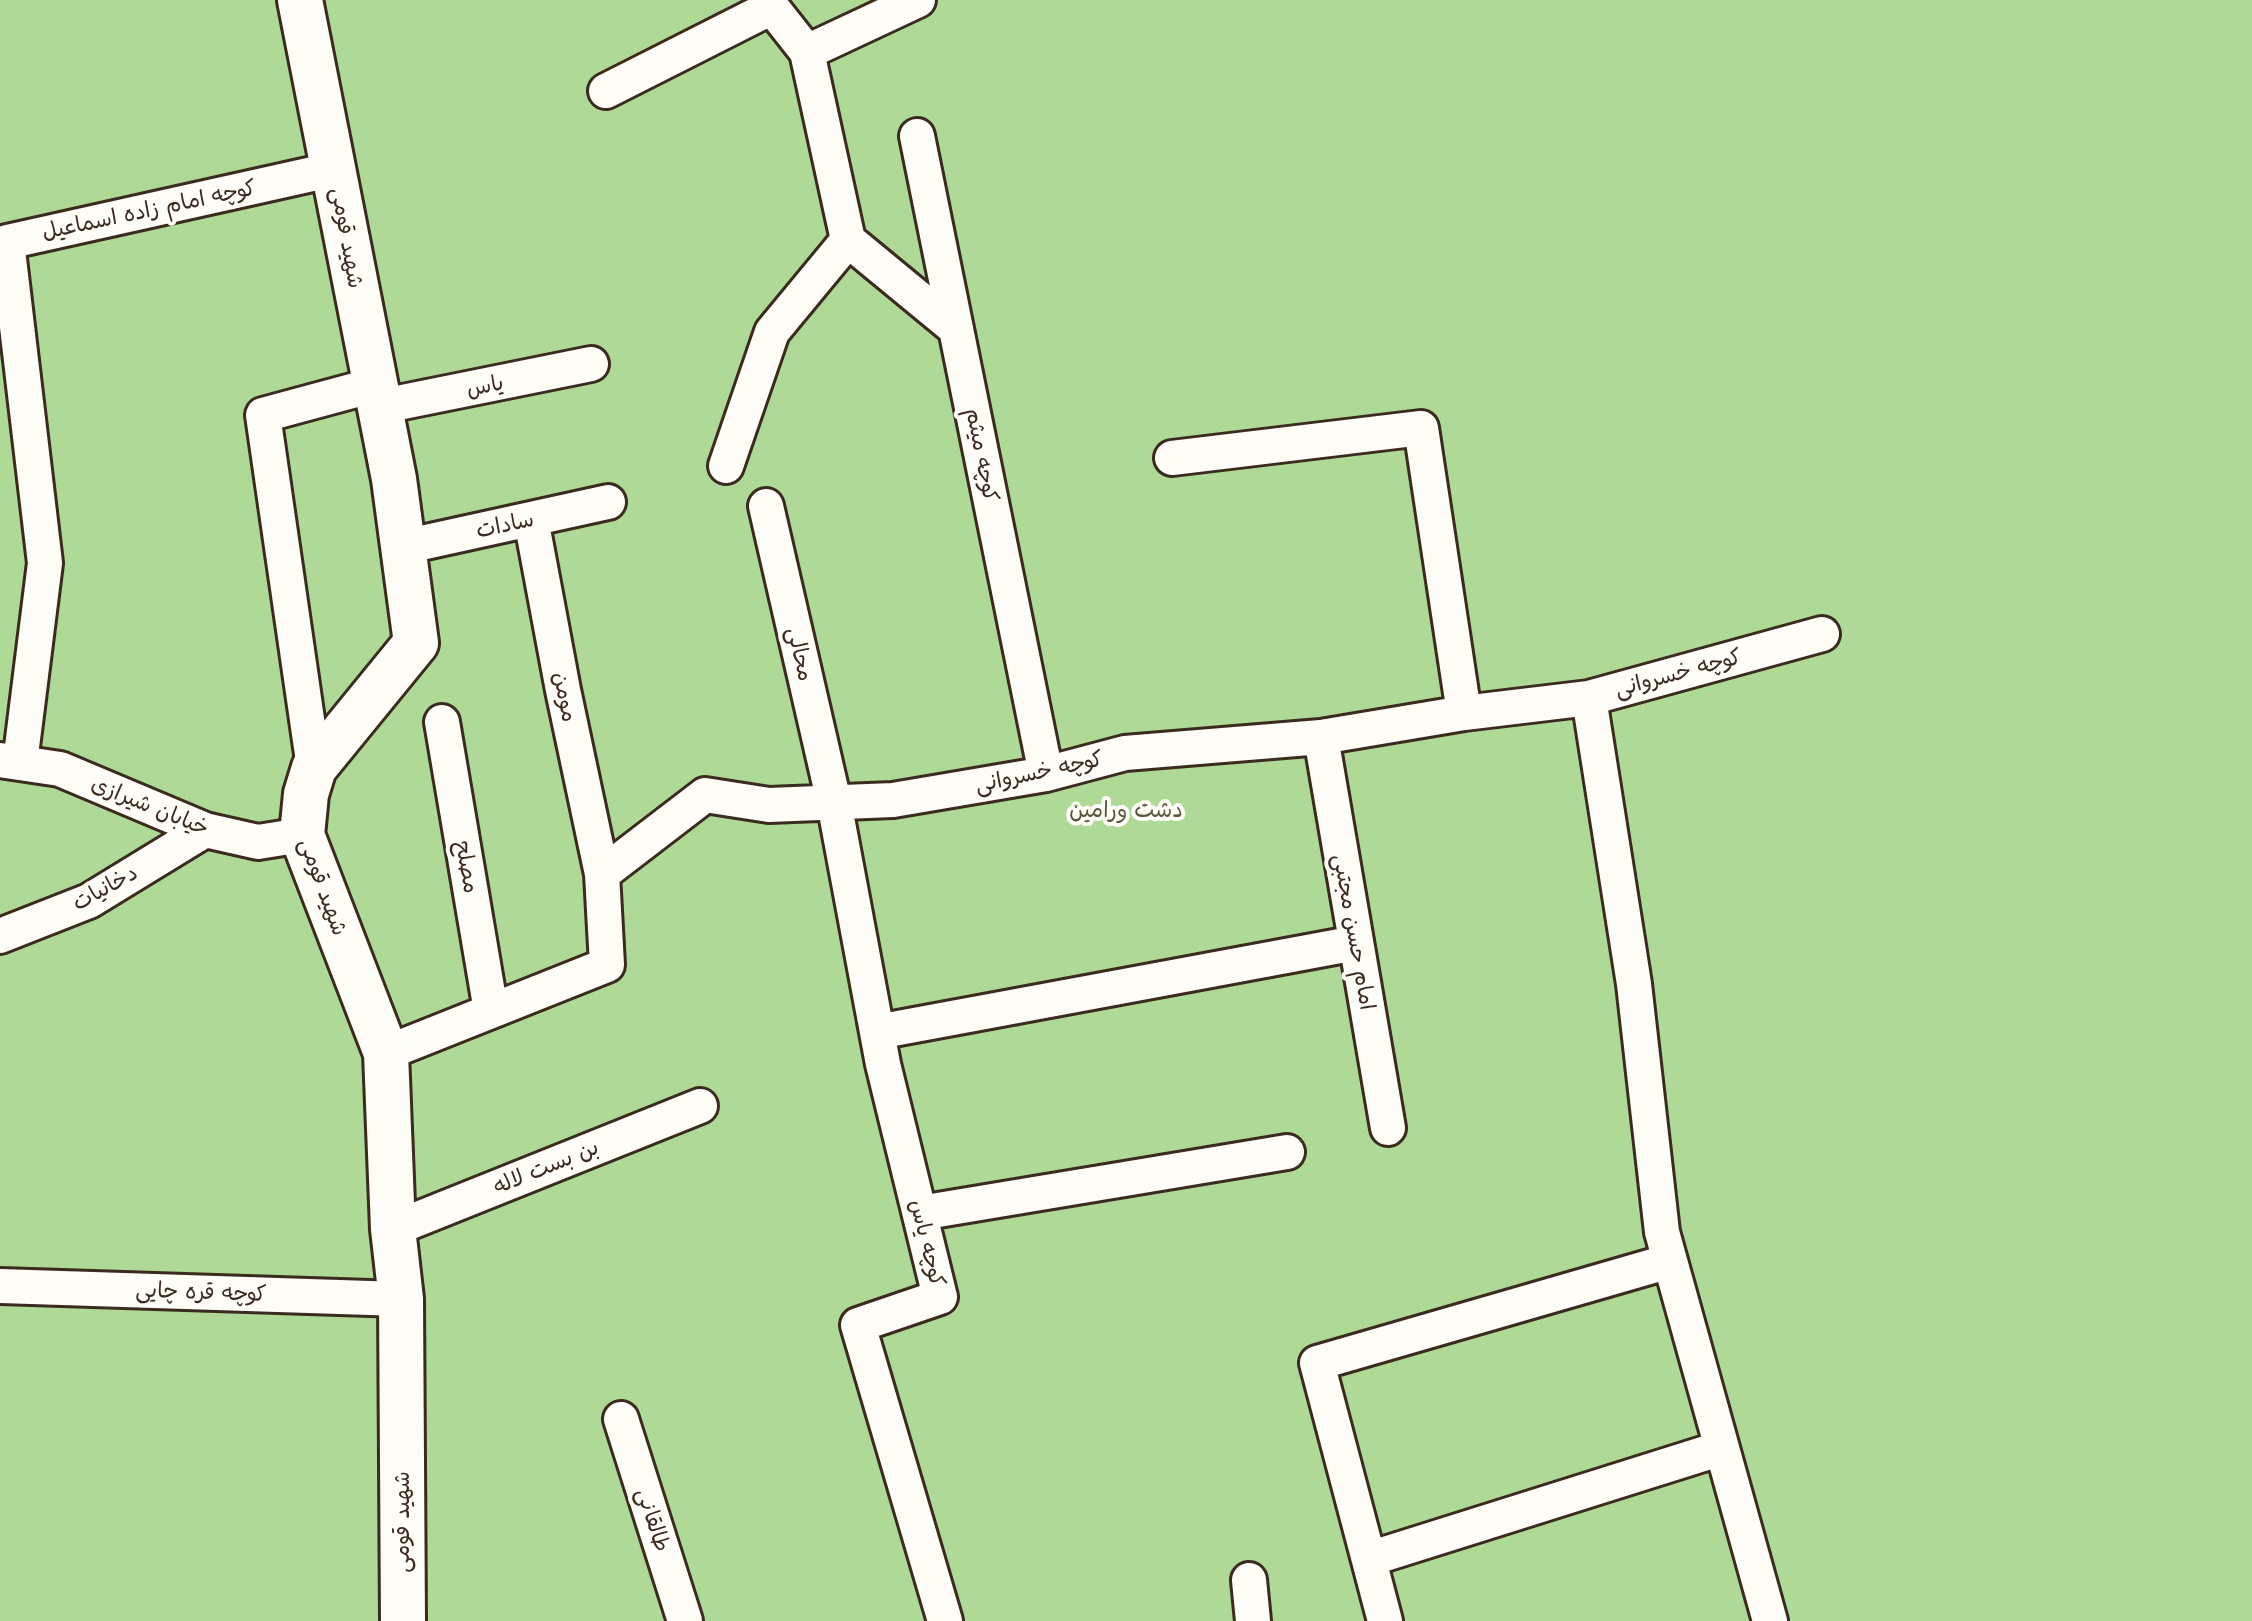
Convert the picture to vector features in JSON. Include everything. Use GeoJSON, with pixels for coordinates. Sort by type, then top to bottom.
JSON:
{"type":"FeatureCollection","features":[{"type":"Feature","properties":{"kind":"street","name":"شهید قومی"},"geometry":{"type":"LineString","coordinates":[[300,0],[394,479],[416,643],[314,768],[306,794],[302,835],[386,1053],[393,1229],[401,1299],[403,1621]]}},
{"type":"Feature","properties":{"kind":"street"},"geometry":{"type":"LineString","coordinates":[[807,52],[918,0]]}},
{"type":"Feature","properties":{"kind":"street"},"geometry":{"type":"LineString","coordinates":[[606,91],[769,4],[807,52],[848,240],[956,329]]}},
{"type":"Feature","properties":{"kind":"street","name":"کوچه میثم"},"geometry":{"type":"LineString","coordinates":[[917,136],[1046,774]]}},
{"type":"Feature","properties":{"kind":"street","name":"کوچه امام زاده اسماعیل"},"geometry":{"type":"LineString","coordinates":[[10,762],[45,563],[7,242],[335,169]]}},
{"type":"Feature","properties":{"kind":"street"},"geometry":{"type":"LineString","coordinates":[[726,466],[772,332],[848,240]]}},
{"type":"Feature","properties":{"kind":"street","name":"یاس"},"geometry":{"type":"LineString","coordinates":[[314,768],[263,415],[591,364]]}},
{"type":"Feature","properties":{"kind":"street"},"geometry":{"type":"LineString","coordinates":[[1172,458],[1421,428],[1464,713]]}},
{"type":"Feature","properties":{"kind":"street","name":"سادات"},"geometry":{"type":"LineString","coordinates":[[403,547],[608,502]]}},
{"type":"Feature","properties":{"kind":"street","name":"محالی"},"geometry":{"type":"LineString","coordinates":[[766,506],[834,802]]}},
{"type":"Feature","properties":{"kind":"street","name":"مومن"},"geometry":{"type":"LineString","coordinates":[[531,519],[602,874]]}},
{"type":"Feature","properties":{"kind":"street","name":"کوچه خسروانی"},"geometry":{"type":"LineString","coordinates":[[602,874],[705,795],[769,805],[893,800],[1046,774],[1125,753],[1321,737],[1464,713],[1589,698],[1822,634]]}},
{"type":"Feature","properties":{"kind":"street"},"geometry":{"type":"LineString","coordinates":[[1589,698],[1634,984],[1662,1232],[1770,1621]]}},
{"type":"Feature","properties":{"kind":"street","name":"مصلح"},"geometry":{"type":"LineString","coordinates":[[442,722],[491,1011]]}},
{"type":"Feature","properties":{"kind":"street","name":"امام حسن مجتبی"},"geometry":{"type":"LineString","coordinates":[[1321,737],[1388,1128]]}},
{"type":"Feature","properties":{"kind":"street","name":"خیابان شیرازی"},"geometry":{"type":"LineString","coordinates":[[10,762],[60,769],[205,830],[258,842],[302,835]]}},
{"type":"Feature","properties":{"kind":"street","name":"کوچه یاس"},"geometry":{"type":"LineString","coordinates":[[834,802],[877,1032],[940,1297],[858,1325],[945,1621]]}},
{"type":"Feature","properties":{"kind":"street","name":"دخانیات"},"geometry":{"type":"LineString","coordinates":[[0,936],[89,901],[205,830]]}},
{"type":"Feature","properties":{"kind":"street"},"geometry":{"type":"LineString","coordinates":[[386,1053],[607,965],[602,874]]}},
{"type":"Feature","properties":{"kind":"street"},"geometry":{"type":"LineString","coordinates":[[877,1032],[1356,943]]}},
{"type":"Feature","properties":{"kind":"street","name":"بن بست لاله"},"geometry":{"type":"LineString","coordinates":[[393,1229],[700,1106]]}},
{"type":"Feature","properties":{"kind":"street"},"geometry":{"type":"LineString","coordinates":[[920,1213],[1287,1152]]}},
{"type":"Feature","properties":{"kind":"street"},"geometry":{"type":"LineString","coordinates":[[1385,1621],[1317,1363],[1670,1261]]}},
{"type":"Feature","properties":{"kind":"street","name":"کوچه قره چایی"},"geometry":{"type":"LineString","coordinates":[[0,1286],[401,1299]]}},
{"type":"Feature","properties":{"kind":"street","name":"طالقانی"},"geometry":{"type":"LineString","coordinates":[[621,1419],[685,1621]]}},
{"type":"Feature","properties":{"kind":"street"},"geometry":{"type":"LineString","coordinates":[[1369,1559],[1722,1448]]}},
{"type":"Feature","properties":{"kind":"street"},"geometry":{"type":"LineString","coordinates":[[1249,1580],[1253,1621]]}},
{"type":"Feature","properties":{"kind":"green space","name":"دشت ورامین"},"geometry":{"type":"Polygon","coordinates":[[[0,0],[2252,0],[2252,1621],[0,1621],[0,0]]]}}]}
